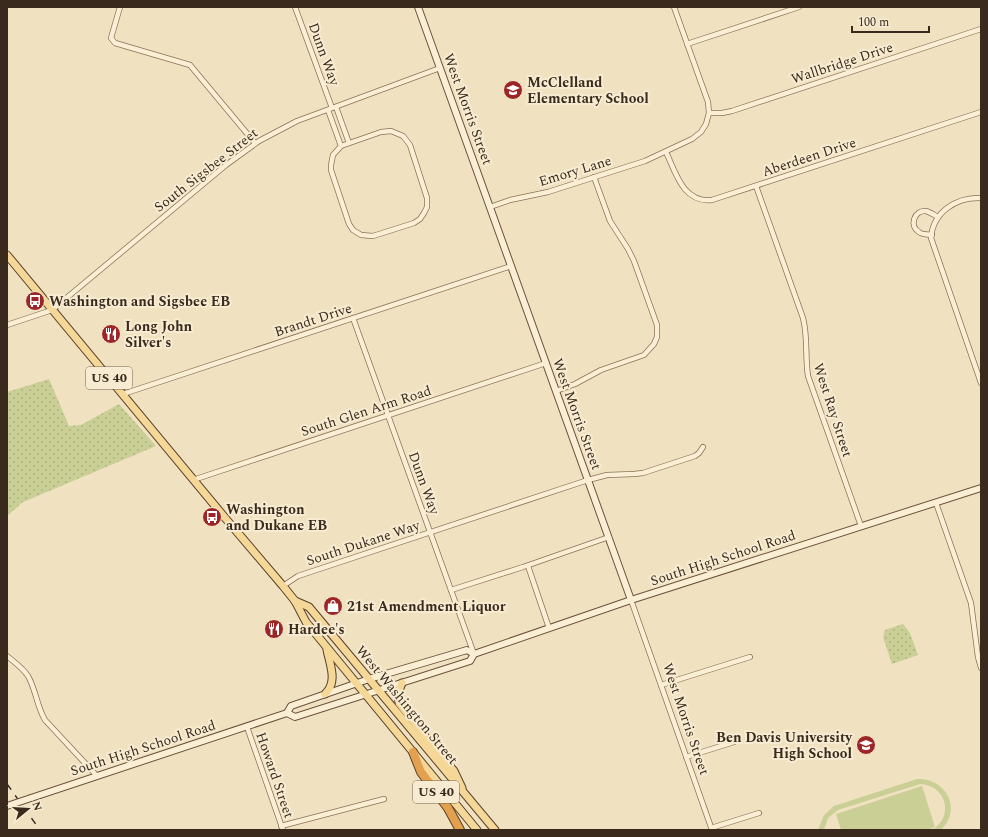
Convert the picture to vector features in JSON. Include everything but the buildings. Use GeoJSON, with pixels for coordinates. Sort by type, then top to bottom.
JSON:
{"type":"FeatureCollection","features":[{"type":"Feature","properties":{"kind":"highway","name":"US 40"},"geometry":{"type":"LineString","coordinates":[[413,752],[421,772],[448,808],[460,830]]}},
{"type":"Feature","properties":{"kind":"main road","name":"West Washington Street"},"geometry":{"type":"LineString","coordinates":[[7,255],[193,480],[283,586],[295,602],[306,622],[326,648],[477,830]]}},
{"type":"Feature","properties":{"kind":"main road","name":"West Washington Street"},"geometry":{"type":"LineString","coordinates":[[295,602],[309,607],[495,830]]}},
{"type":"Feature","properties":{"kind":"main road"},"geometry":{"type":"LineString","coordinates":[[325,694],[331,687],[332,679],[326,648]]}},
{"type":"Feature","properties":{"kind":"main road"},"geometry":{"type":"LineString","coordinates":[[402,683],[398,693],[399,703],[454,772],[467,798]]}},
{"type":"Feature","properties":{"kind":"street"},"geometry":{"type":"LineString","coordinates":[[120,7],[111,38],[115,43],[190,65],[254,143]]}},
{"type":"Feature","properties":{"kind":"street","name":"Dunn Way"},"geometry":{"type":"LineString","coordinates":[[295,7],[332,108]]}},
{"type":"Feature","properties":{"kind":"street","name":"West Morris Street"},"geometry":{"type":"LineString","coordinates":[[418,7],[609,537],[712,829]]}},
{"type":"Feature","properties":{"kind":"street"},"geometry":{"type":"LineString","coordinates":[[674,7],[708,102],[709,113]]}},
{"type":"Feature","properties":{"kind":"street"},"geometry":{"type":"LineString","coordinates":[[687,44],[799,7]]}},
{"type":"Feature","properties":{"kind":"street","name":"Wallbridge Drive"},"geometry":{"type":"LineString","coordinates":[[709,113],[732,110],[981,29]]}},
{"type":"Feature","properties":{"kind":"street","name":"South Sigsbee Street"},"geometry":{"type":"LineString","coordinates":[[7,325],[52,310],[254,143],[288,125],[440,68]]}},
{"type":"Feature","properties":{"kind":"street"},"geometry":{"type":"LineString","coordinates":[[332,108],[349,143]]}},
{"type":"Feature","properties":{"kind":"street"},"geometry":{"type":"LineString","coordinates":[[332,108],[341,146]]}},
{"type":"Feature","properties":{"kind":"street","name":"Aberdeen Drive"},"geometry":{"type":"LineString","coordinates":[[666,152],[681,185],[689,194],[698,199],[708,200],[756,186],[981,112]]}},
{"type":"Feature","properties":{"kind":"street","name":"Emory Lane"},"geometry":{"type":"LineString","coordinates":[[490,207],[510,200],[548,192],[666,152],[698,135],[706,124],[709,113]]}},
{"type":"Feature","properties":{"kind":"street"},"geometry":{"type":"LineString","coordinates":[[391,131],[401,135],[407,140],[410,145],[428,202],[420,219],[411,224],[375,236],[361,235],[354,230],[349,224],[331,170],[332,159],[341,146],[391,131]]}},
{"type":"Feature","properties":{"kind":"street"},"geometry":{"type":"LineString","coordinates":[[556,391],[575,384],[601,370],[639,358],[646,354],[654,344],[657,337],[657,328],[634,261],[611,223],[594,177]]}},
{"type":"Feature","properties":{"kind":"street","name":"West Ray Street"},"geometry":{"type":"LineString","coordinates":[[756,186],[803,318],[808,376],[861,526]]}},
{"type":"Feature","properties":{"kind":"street"},"geometry":{"type":"LineString","coordinates":[[981,197],[961,202],[947,208],[938,217],[934,225],[932,235],[933,245],[981,382]]}},
{"type":"Feature","properties":{"kind":"street"},"geometry":{"type":"LineString","coordinates":[[932,235],[921,234],[917,231],[914,227],[914,220],[917,214],[922,212],[929,212],[938,217]]}},
{"type":"Feature","properties":{"kind":"street","name":"Brandt Drive"},"geometry":{"type":"LineString","coordinates":[[123,394],[511,266]]}},
{"type":"Feature","properties":{"kind":"street","name":"Dunn Way"},"geometry":{"type":"LineString","coordinates":[[354,318],[474,654]]}},
{"type":"Feature","properties":{"kind":"street","name":"South Glen Arm Road"},"geometry":{"type":"LineString","coordinates":[[193,480],[546,363]]}},
{"type":"Feature","properties":{"kind":"street","name":"South Dukane Way"},"geometry":{"type":"LineString","coordinates":[[283,586],[298,576],[588,480],[607,475],[634,474],[648,471],[696,456],[700,453],[703,447]]}},
{"type":"Feature","properties":{"kind":"street","name":"South High School Road"},"geometry":{"type":"LineString","coordinates":[[286,713],[295,718],[379,691],[470,661],[474,654],[631,600],[981,488]]}},
{"type":"Feature","properties":{"kind":"street"},"geometry":{"type":"LineString","coordinates":[[936,503],[971,603],[978,657],[981,668]]}},
{"type":"Feature","properties":{"kind":"street"},"geometry":{"type":"LineString","coordinates":[[451,590],[528,566],[609,537]]}},
{"type":"Feature","properties":{"kind":"street"},"geometry":{"type":"LineString","coordinates":[[528,566],[549,628]]}},
{"type":"Feature","properties":{"kind":"street","name":"South High School Road"},"geometry":{"type":"LineString","coordinates":[[7,806],[247,727],[286,713],[291,706],[356,683],[467,650],[474,654]]}},
{"type":"Feature","properties":{"kind":"street"},"geometry":{"type":"LineString","coordinates":[[7,656],[18,664],[28,676],[40,711],[45,720],[97,776]]}},
{"type":"Feature","properties":{"kind":"street"},"geometry":{"type":"LineString","coordinates":[[661,685],[750,657]]}},
{"type":"Feature","properties":{"kind":"street","name":"Howard Street"},"geometry":{"type":"LineString","coordinates":[[247,727],[282,828]]}},
{"type":"Feature","properties":{"kind":"street"},"geometry":{"type":"LineString","coordinates":[[686,757],[734,742]]}},
{"type":"Feature","properties":{"kind":"street"},"geometry":{"type":"LineString","coordinates":[[282,828],[384,799]]}},
{"type":"Feature","properties":{"kind":"street"},"geometry":{"type":"LineString","coordinates":[[712,829],[759,813]]}},
{"type":"Feature","properties":{"kind":"green space"},"geometry":{"type":"Polygon","coordinates":[[[49,379],[69,426],[81,425],[119,404],[156,446],[23,502],[7,516],[7,392],[49,379]]]}},
{"type":"Feature","properties":{"kind":"green space"},"geometry":{"type":"Polygon","coordinates":[[[903,624],[910,633],[918,655],[892,664],[883,637],[885,630],[903,624]]]}},
{"type":"Feature","properties":{"kind":"green space"},"geometry":{"type":"Polygon","coordinates":[[[917,779],[927,780],[936,784],[943,789],[948,796],[951,804],[951,813],[941,830],[932,830],[939,824],[945,810],[941,795],[929,786],[920,784],[838,810],[828,818],[824,830],[818,830],[824,815],[834,806],[917,779]]]}},
{"type":"Feature","properties":{"kind":"green space"},"geometry":{"type":"Polygon","coordinates":[[[922,786],[935,827],[927,830],[841,830],[836,814],[922,786]]]}},
{"type":"Feature","properties":{"kind":"railway"},"geometry":{"type":"LineString","coordinates":[[7,784],[40,830]]}},
{"type":"Feature","properties":{"kind":"place","name":"McClelland Elementary School"},"geometry":{"type":"Point","coordinates":[513,90]}},
{"type":"Feature","properties":{"kind":"place","name":"Washington and Sigsbee EB"},"geometry":{"type":"Point","coordinates":[35,301]}},
{"type":"Feature","properties":{"kind":"place","name":"Long John Silver's"},"geometry":{"type":"Point","coordinates":[111,334]}},
{"type":"Feature","properties":{"kind":"place","name":"Washington and Dukane EB"},"geometry":{"type":"Point","coordinates":[212,517]}},
{"type":"Feature","properties":{"kind":"place","name":"21st Amendment Liquor"},"geometry":{"type":"Point","coordinates":[333,606]}},
{"type":"Feature","properties":{"kind":"place","name":"Hardee's"},"geometry":{"type":"Point","coordinates":[274,629]}},
{"type":"Feature","properties":{"kind":"place","name":"Ben Davis University High School"},"geometry":{"type":"Point","coordinates":[866,745]}}]}
